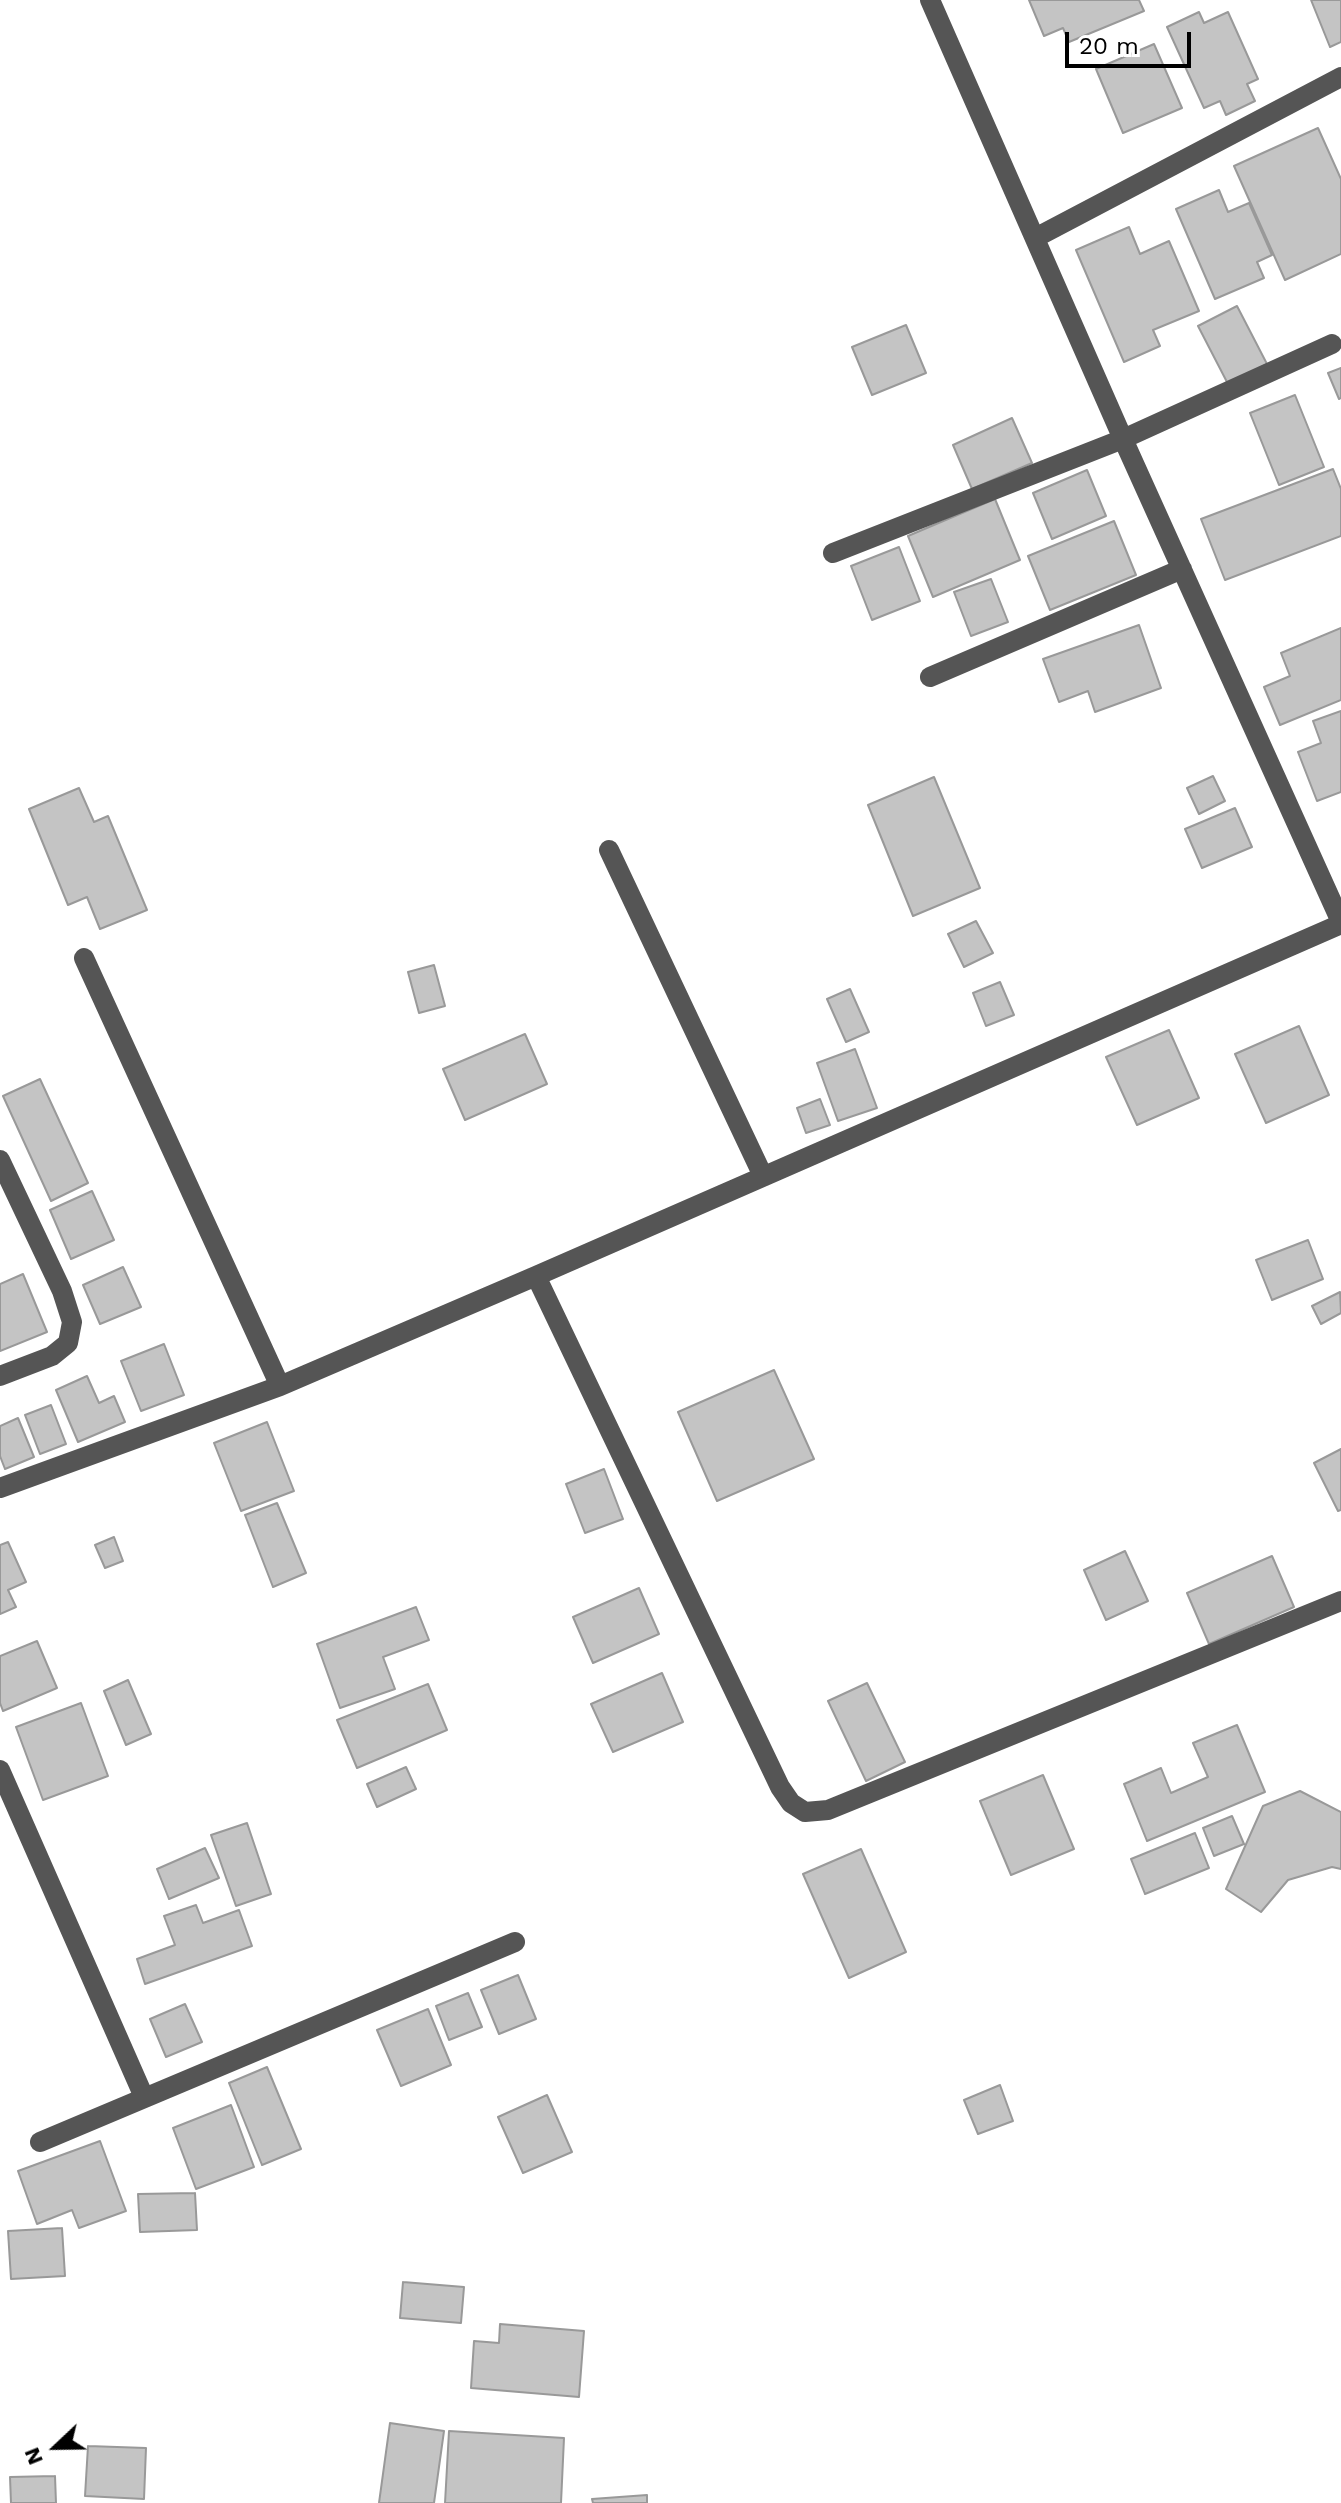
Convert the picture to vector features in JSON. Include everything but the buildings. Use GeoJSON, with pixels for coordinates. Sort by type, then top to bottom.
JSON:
{"type":"FeatureCollection","features":[{"type":"Feature","properties":{"kind":"street"},"geometry":{"type":"LineString","coordinates":[[0,1488],[280,1386],[1341,923],[930,0]]}},
{"type":"Feature","properties":{"kind":"street"},"geometry":{"type":"LineString","coordinates":[[1035,238],[1341,77]]}},
{"type":"Feature","properties":{"kind":"street"},"geometry":{"type":"LineString","coordinates":[[833,553],[1123,439],[1332,344]]}},
{"type":"Feature","properties":{"kind":"street"},"geometry":{"type":"LineString","coordinates":[[930,677],[1182,569]]}},
{"type":"Feature","properties":{"kind":"street"},"geometry":{"type":"LineString","coordinates":[[609,850],[763,1176]]}},
{"type":"Feature","properties":{"kind":"street"},"geometry":{"type":"LineString","coordinates":[[84,958],[280,1386]]}},
{"type":"Feature","properties":{"kind":"street"},"geometry":{"type":"LineString","coordinates":[[0,1160],[62,1291],[72,1322],[68,1343],[52,1356],[0,1376]]}},
{"type":"Feature","properties":{"kind":"street"},"geometry":{"type":"LineString","coordinates":[[536,1276],[780,1787],[791,1803],[805,1812],[828,1810],[1341,1601]]}},
{"type":"Feature","properties":{"kind":"street"},"geometry":{"type":"LineString","coordinates":[[0,1770],[144,2097]]}},
{"type":"Feature","properties":{"kind":"street"},"geometry":{"type":"LineString","coordinates":[[40,2142],[515,1942]]}}]}
